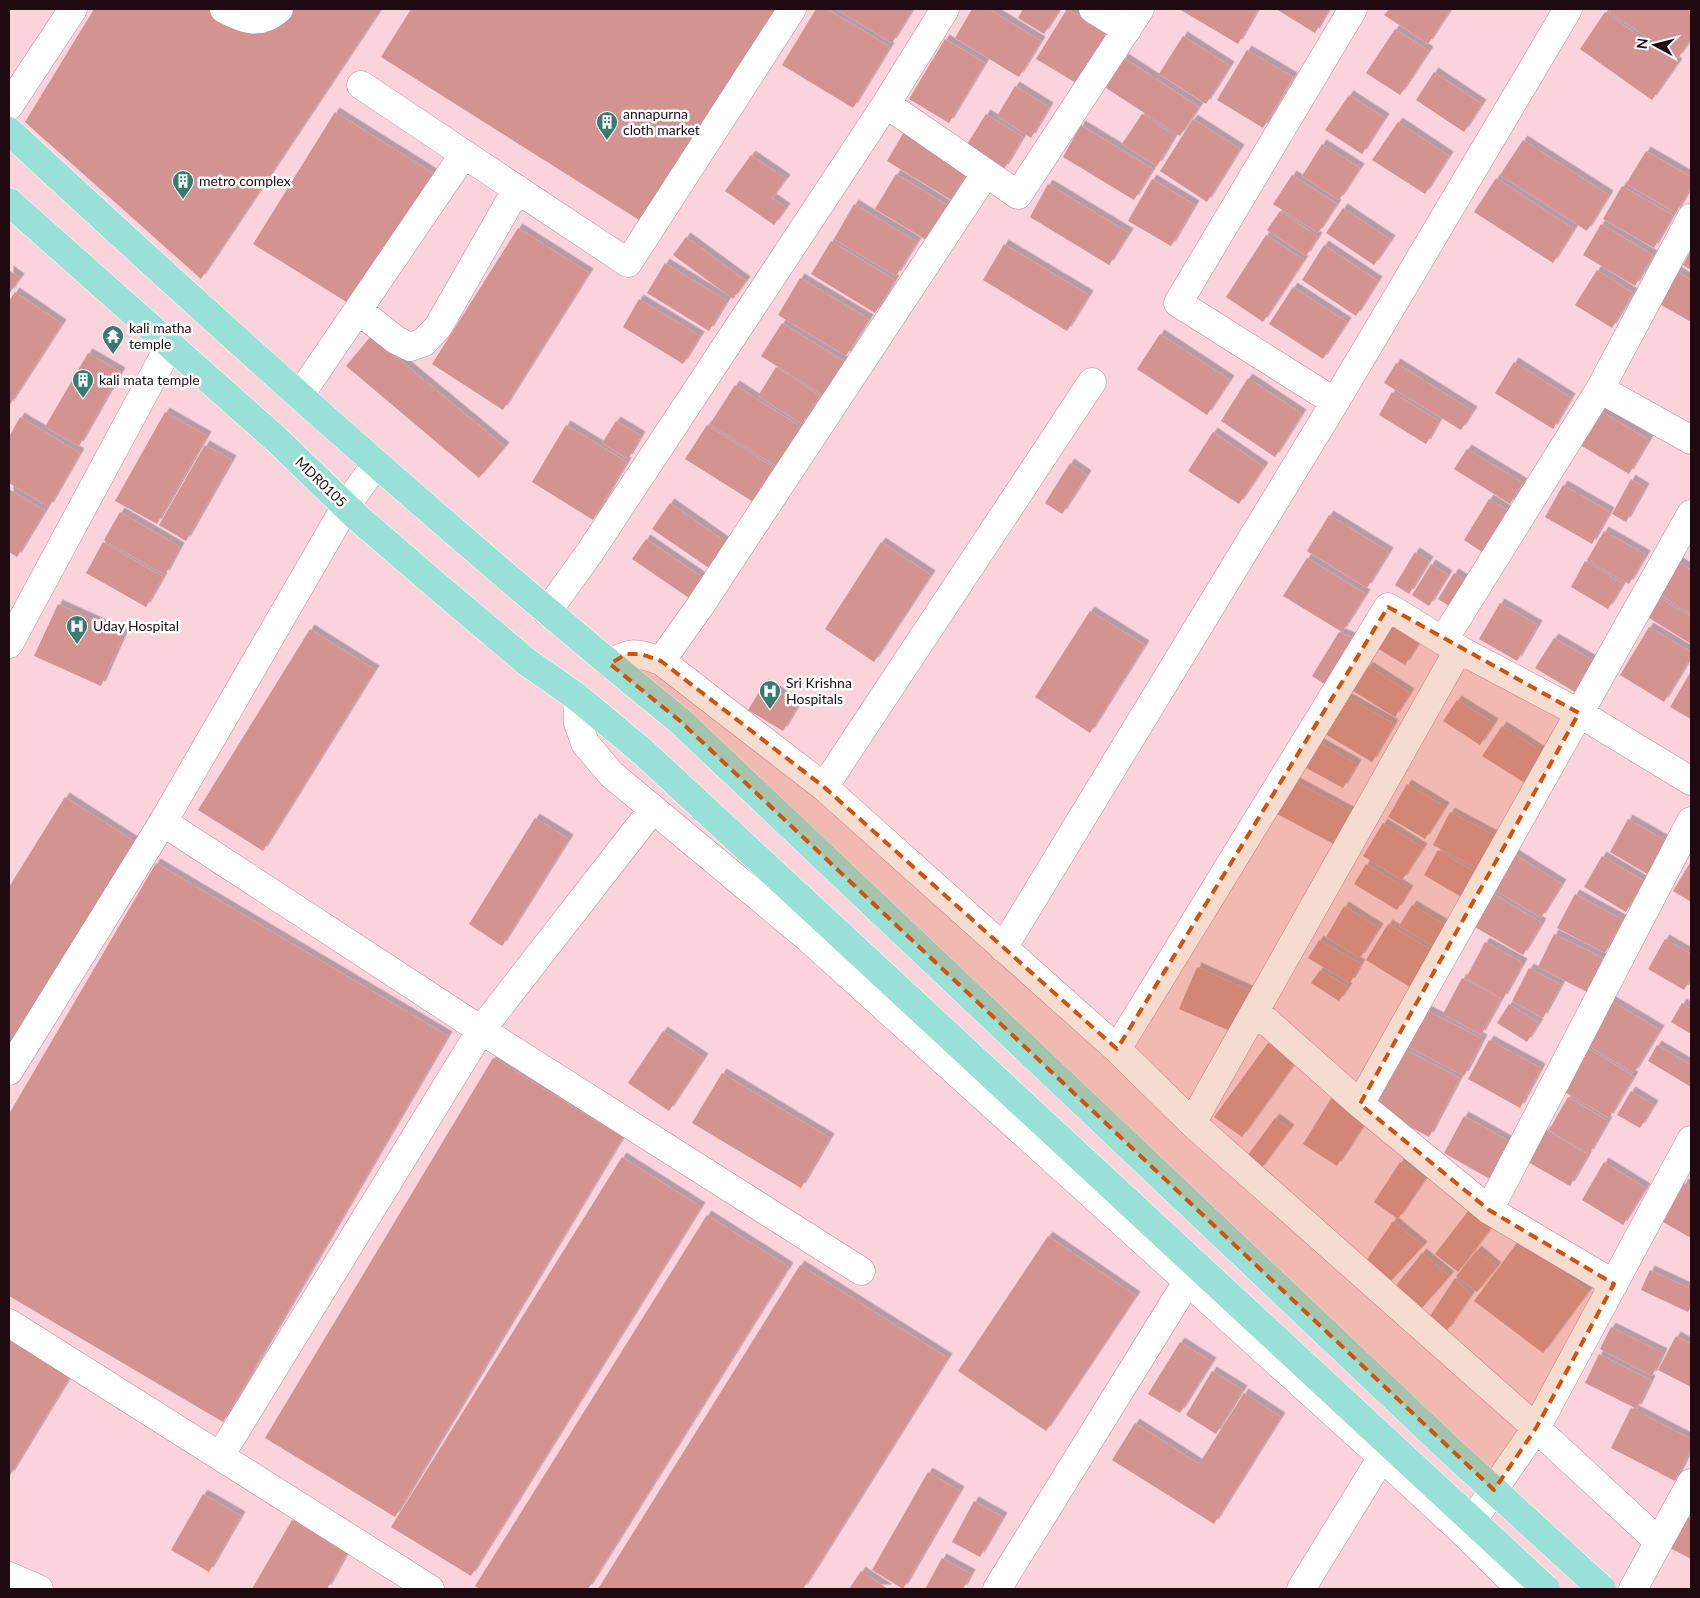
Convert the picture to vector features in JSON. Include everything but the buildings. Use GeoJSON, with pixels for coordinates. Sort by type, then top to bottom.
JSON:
{"type":"FeatureCollection","features":[{"type":"Feature","properties":{"kind":"main road"},"geometry":{"type":"LineString","coordinates":[[9,131],[161,272],[464,542],[680,722],[1451,1451],[1602,1589]]}},
{"type":"Feature","properties":{"kind":"main road","name":"MDR0105"},"geometry":{"type":"LineString","coordinates":[[9,202],[276,439],[346,506],[527,662],[577,697],[643,752],[1546,1589]]}},
{"type":"Feature","properties":{"kind":"street"},"geometry":{"type":"LineString","coordinates":[[9,106],[73,9]]}},
{"type":"Feature","properties":{"kind":"street"},"geometry":{"type":"LineString","coordinates":[[224,9],[255,21],[271,16],[280,9]]}},
{"type":"Feature","properties":{"kind":"street"},"geometry":{"type":"LineString","coordinates":[[361,85],[628,263],[792,9]]}},
{"type":"Feature","properties":{"kind":"street"},"geometry":{"type":"LineString","coordinates":[[548,612],[596,544],[886,104],[945,9]]}},
{"type":"Feature","properties":{"kind":"street"},"geometry":{"type":"LineString","coordinates":[[886,104],[1018,194],[1134,19],[1093,9]]}},
{"type":"Feature","properties":{"kind":"street"},"geometry":{"type":"LineString","coordinates":[[1335,402],[1178,302],[1353,9]]}},
{"type":"Feature","properties":{"kind":"street"},"geometry":{"type":"LineString","coordinates":[[1003,948],[1335,402],[1568,9]]}},
{"type":"Feature","properties":{"kind":"street"},"geometry":{"type":"LineString","coordinates":[[300,395],[464,154]]}},
{"type":"Feature","properties":{"kind":"street"},"geometry":{"type":"LineString","coordinates":[[661,661],[706,598],[986,173]]}},
{"type":"Feature","properties":{"kind":"street"},"geometry":{"type":"LineString","coordinates":[[358,310],[396,340],[410,347],[424,342],[438,328],[517,189]]}},
{"type":"Feature","properties":{"kind":"street"},"geometry":{"type":"LineString","coordinates":[[1192,1123],[1255,1011],[1451,645],[1600,389],[1691,218]]}},
{"type":"Feature","properties":{"kind":"street"},"geometry":{"type":"LineString","coordinates":[[9,644],[170,345]]}},
{"type":"Feature","properties":{"kind":"street"},"geometry":{"type":"LineString","coordinates":[[824,787],[1092,382]]}},
{"type":"Feature","properties":{"kind":"street"},"geometry":{"type":"LineString","coordinates":[[1600,389],[1691,440]]}},
{"type":"Feature","properties":{"kind":"street"},"geometry":{"type":"LineString","coordinates":[[9,1071],[163,822],[346,506],[376,464]]}},
{"type":"Feature","properties":{"kind":"street"},"geometry":{"type":"LineString","coordinates":[[1360,1104],[1691,514]]}},
{"type":"Feature","properties":{"kind":"street"},"geometry":{"type":"LineString","coordinates":[[1117,1048],[1388,607],[1451,645],[1579,713],[1691,781]]}},
{"type":"Feature","properties":{"kind":"street"},"geometry":{"type":"LineString","coordinates":[[610,664],[626,654],[641,654],[661,661],[824,787],[1117,1048],[1192,1123],[1536,1428],[1658,1541]]}},
{"type":"Feature","properties":{"kind":"street"},"geometry":{"type":"LineString","coordinates":[[577,697],[578,723],[585,743],[611,774],[808,938],[1382,1457],[1464,1532],[1520,1589]]}},
{"type":"Feature","properties":{"kind":"street"},"geometry":{"type":"LineString","coordinates":[[220,1456],[481,1030],[653,809]]}},
{"type":"Feature","properties":{"kind":"street"},"geometry":{"type":"LineString","coordinates":[[1489,1210],[1691,821]]}},
{"type":"Feature","properties":{"kind":"street"},"geometry":{"type":"LineString","coordinates":[[163,822],[481,1030],[862,1272]]}},
{"type":"Feature","properties":{"kind":"street"},"geometry":{"type":"LineString","coordinates":[[1255,1011],[1360,1104],[1489,1210],[1614,1284]]}},
{"type":"Feature","properties":{"kind":"street"},"geometry":{"type":"LineString","coordinates":[[1464,1532],[1536,1428],[1691,1140]]}},
{"type":"Feature","properties":{"kind":"street"},"geometry":{"type":"LineString","coordinates":[[997,1589],[1187,1282]]}},
{"type":"Feature","properties":{"kind":"street"},"geometry":{"type":"LineString","coordinates":[[9,1323],[430,1589]]}},
{"type":"Feature","properties":{"kind":"street"},"geometry":{"type":"LineString","coordinates":[[1301,1589],[1382,1457]]}},
{"type":"Feature","properties":{"kind":"street"},"geometry":{"type":"LineString","coordinates":[[1633,1589],[1691,1483]]}},
{"type":"Feature","properties":{"kind":"street"},"geometry":{"type":"LineString","coordinates":[[9,1576],[38,1589]]}},
{"type":"Feature","properties":{"kind":"highlighted area"},"geometry":{"type":"Polygon","coordinates":[[[1388,607],[1579,713],[1360,1104],[1489,1210],[1614,1284],[1536,1428],[1494,1490],[680,721],[610,664],[626,654],[641,654],[661,661],[824,787],[1117,1049],[1388,607]]]}},
{"type":"Feature","properties":{"kind":"place","name":"annapurna cloth market"},"geometry":{"type":"Point","coordinates":[607,141]}},
{"type":"Feature","properties":{"kind":"place","name":"metro complex"},"geometry":{"type":"Point","coordinates":[183,200]}},
{"type":"Feature","properties":{"kind":"place","name":"kali matha temple"},"geometry":{"type":"Point","coordinates":[113,355]}},
{"type":"Feature","properties":{"kind":"place","name":"kali mata temple"},"geometry":{"type":"Point","coordinates":[83,399]}},
{"type":"Feature","properties":{"kind":"place","name":"Uday Hospital"},"geometry":{"type":"Point","coordinates":[77,645]}},
{"type":"Feature","properties":{"kind":"place","name":"Sri Krishna Hospitals"},"geometry":{"type":"Point","coordinates":[770,710]}}]}
